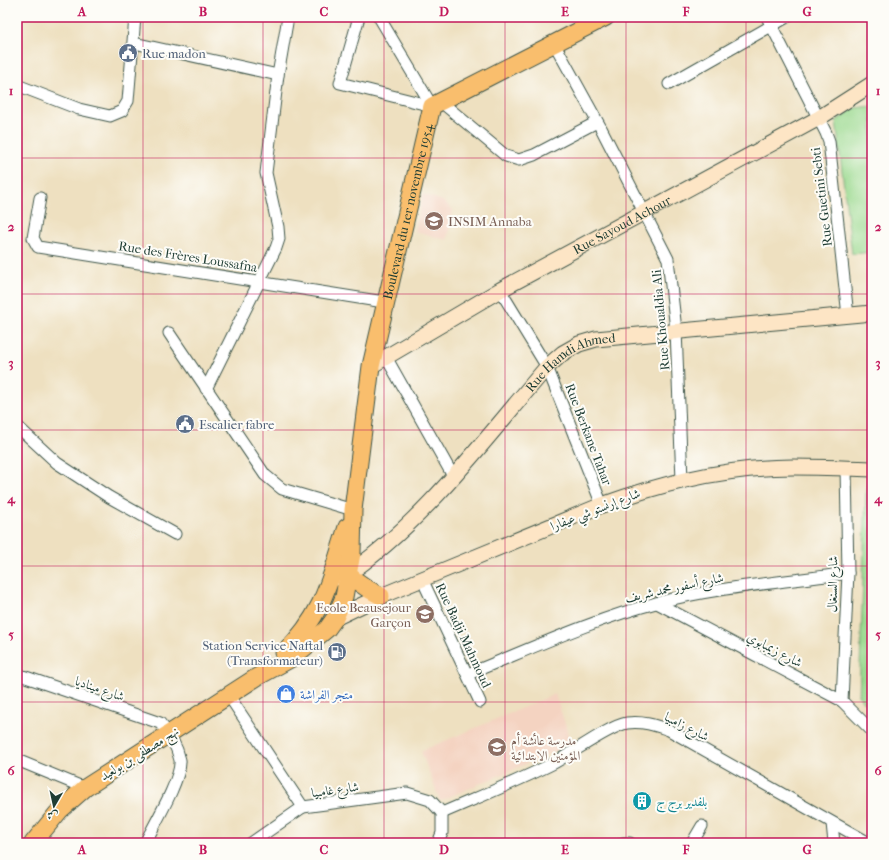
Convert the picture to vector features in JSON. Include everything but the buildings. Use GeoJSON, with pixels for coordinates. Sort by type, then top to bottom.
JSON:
{"type":"FeatureCollection","features":[{"type":"Feature","properties":{"kind":"main road"},"geometry":{"type":"LineString","coordinates":[[436,103],[606,17]]}},
{"type":"Feature","properties":{"kind":"main road","name":"Rue Sayoud Achour"},"geometry":{"type":"LineString","coordinates":[[371,366],[500,290],[819,118],[872,84]]}},
{"type":"Feature","properties":{"kind":"main road","name":"Boulevard du 1er novembre 1954"},"geometry":{"type":"LineString","coordinates":[[353,510],[371,366],[384,302],[436,103]]}},
{"type":"Feature","properties":{"kind":"main road","name":"Rue Hamdi Ahmed"},"geometry":{"type":"LineString","coordinates":[[348,575],[407,526],[453,476],[547,367],[563,353],[579,344],[596,339],[676,330],[872,313]]}},
{"type":"Feature","properties":{"kind":"main road","name":"شارع إرنستو شي عيفارا"},"geometry":{"type":"LineString","coordinates":[[335,618],[381,596],[637,492],[682,480],[731,472],[791,467],[872,469]]}},
{"type":"Feature","properties":{"kind":"main road","name":"نهج مصطفى بن بولعيد"},"geometry":{"type":"LineString","coordinates":[[33,843],[60,810],[85,788],[257,677],[292,658],[327,629],[335,618],[344,598],[353,529],[353,510]]}},
{"type":"Feature","properties":{"kind":"main road","name":"نهج مصطفى بن بولعيد"},"geometry":{"type":"LineString","coordinates":[[257,677],[299,638],[310,624],[328,588],[353,510]]}},
{"type":"Feature","properties":{"kind":"main road"},"geometry":{"type":"LineString","coordinates":[[328,588],[348,575],[368,590],[381,596]]}},
{"type":"Feature","properties":{"kind":"street"},"geometry":{"type":"LineString","coordinates":[[17,85],[79,109],[114,115],[122,111],[127,105],[134,43],[135,17]]}},
{"type":"Feature","properties":{"kind":"street"},"geometry":{"type":"LineString","coordinates":[[206,389],[259,281],[278,238],[278,227],[266,173],[278,75],[288,17]]}},
{"type":"Feature","properties":{"kind":"street"},"geometry":{"type":"LineString","coordinates":[[359,17],[340,83],[436,103]]}},
{"type":"Feature","properties":{"kind":"street"},"geometry":{"type":"LineString","coordinates":[[379,17],[436,103],[506,156],[519,160],[534,155],[597,122]]}},
{"type":"Feature","properties":{"kind":"street"},"geometry":{"type":"LineString","coordinates":[[669,84],[769,21],[787,17]]}},
{"type":"Feature","properties":{"kind":"street","name":"Rue Guetini Sebti"},"geometry":{"type":"LineString","coordinates":[[769,21],[826,133],[830,150],[848,316]]}},
{"type":"Feature","properties":{"kind":"street"},"geometry":{"type":"LineString","coordinates":[[134,43],[278,75]]}},
{"type":"Feature","properties":{"kind":"street","name":"Rue Khoualdia Ali"},"geometry":{"type":"LineString","coordinates":[[554,43],[668,259],[676,330],[682,480]]}},
{"type":"Feature","properties":{"kind":"street","name":"Rue des Frères Loussafna"},"geometry":{"type":"LineString","coordinates":[[40,198],[33,238],[38,247],[384,302]]}},
{"type":"Feature","properties":{"kind":"street","name":"Rue Berkane Tahar"},"geometry":{"type":"LineString","coordinates":[[500,290],[547,367],[602,505]]}},
{"type":"Feature","properties":{"kind":"street"},"geometry":{"type":"LineString","coordinates":[[169,333],[265,475],[282,489],[353,510]]}},
{"type":"Feature","properties":{"kind":"street"},"geometry":{"type":"LineString","coordinates":[[386,357],[453,476]]}},
{"type":"Feature","properties":{"kind":"street"},"geometry":{"type":"LineString","coordinates":[[17,426],[57,463],[109,497],[175,534]]}},
{"type":"Feature","properties":{"kind":"street","name":"شارع السنغال"},"geometry":{"type":"LineString","coordinates":[[842,701],[848,573],[846,468]]}},
{"type":"Feature","properties":{"kind":"street","name":"شارع أسفور محمد شريف"},"geometry":{"type":"LineString","coordinates":[[468,674],[623,613],[657,603],[701,593],[848,573]]}},
{"type":"Feature","properties":{"kind":"street","name":"Rue Badji Mahmoud"},"geometry":{"type":"LineString","coordinates":[[422,579],[480,702]]}},
{"type":"Feature","properties":{"kind":"street","name":"شارع زيمبابوي"},"geometry":{"type":"LineString","coordinates":[[657,603],[842,701],[872,731]]}},
{"type":"Feature","properties":{"kind":"street","name":"شارع ميناديا"},"geometry":{"type":"LineString","coordinates":[[17,674],[160,723],[170,734]]}},
{"type":"Feature","properties":{"kind":"street","name":"شارع غامبيا"},"geometry":{"type":"LineString","coordinates":[[229,696],[303,807],[407,793],[430,800],[442,812]]}},
{"type":"Feature","properties":{"kind":"street","name":"شارع زامبيا"},"geometry":{"type":"LineString","coordinates":[[442,812],[552,764],[618,727],[640,722],[669,730],[869,843]]}},
{"type":"Feature","properties":{"kind":"street"},"geometry":{"type":"LineString","coordinates":[[145,843],[176,780],[180,761],[170,734]]}},
{"type":"Feature","properties":{"kind":"street"},"geometry":{"type":"LineString","coordinates":[[17,760],[85,788]]}},
{"type":"Feature","properties":{"kind":"street"},"geometry":{"type":"LineString","coordinates":[[251,843],[303,807]]}},
{"type":"Feature","properties":{"kind":"street"},"geometry":{"type":"LineString","coordinates":[[438,843],[442,833],[442,812]]}},
{"type":"Feature","properties":{"kind":"street"},"geometry":{"type":"LineString","coordinates":[[832,823],[834,843]]}},
{"type":"Feature","properties":{"kind":"street"},"geometry":{"type":"LineString","coordinates":[[692,843],[702,826]]}},
{"type":"Feature","properties":{"kind":"street"},"geometry":{"type":"LineString","coordinates":[[623,843],[630,843]]}},
{"type":"Feature","properties":{"kind":"shaded area","name":"INSIM Annaba"},"geometry":{"type":"Polygon","coordinates":[[[423,194],[443,201],[453,210],[447,240],[415,231],[423,194]]]}},
{"type":"Feature","properties":{"kind":"shaded area","name":"مدرسة عائشة أم المؤمنين الابتدائية"},"geometry":{"type":"Polygon","coordinates":[[[555,694],[572,744],[440,801],[421,751],[555,694]]]}},
{"type":"Feature","properties":{"kind":"green space"},"geometry":{"type":"Polygon","coordinates":[[[872,106],[872,252],[852,254],[836,121],[855,108],[872,106]]]}},
{"type":"Feature","properties":{"kind":"green space"},"geometry":{"type":"Polygon","coordinates":[[[870,475],[872,475],[872,710],[859,697],[866,489],[870,475]]]}},
{"type":"Feature","properties":{"kind":"place","name":"Rue madon"},"geometry":{"type":"Point","coordinates":[128,53]}},
{"type":"Feature","properties":{"kind":"place","name":"INSIM Annaba"},"geometry":{"type":"Point","coordinates":[434,221]}},
{"type":"Feature","properties":{"kind":"place","name":"Escalier fabre"},"geometry":{"type":"Point","coordinates":[185,424]}},
{"type":"Feature","properties":{"kind":"place","name":"Ecole Beausejour Garçon"},"geometry":{"type":"Point","coordinates":[425,614]}},
{"type":"Feature","properties":{"kind":"place","name":"Station Service Naftal (Transformateur)"},"geometry":{"type":"Point","coordinates":[337,652]}},
{"type":"Feature","properties":{"kind":"place","name":"متجر الفراشة"},"geometry":{"type":"Point","coordinates":[286,694]}},
{"type":"Feature","properties":{"kind":"place","name":"مدرسة عائشة أم المؤمنين الابتدائية"},"geometry":{"type":"Point","coordinates":[497,747]}},
{"type":"Feature","properties":{"kind":"place","name":"بلفدير برج ج"},"geometry":{"type":"Point","coordinates":[642,801]}}]}
